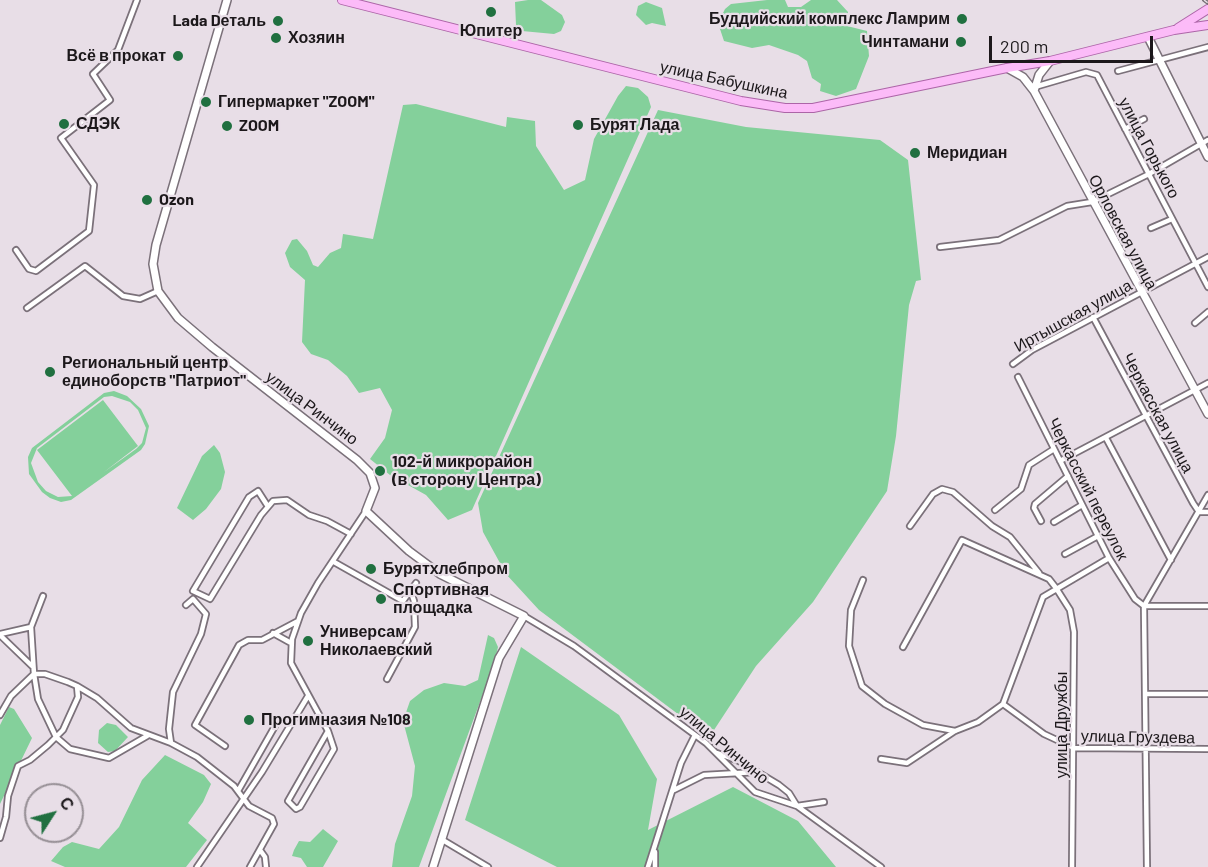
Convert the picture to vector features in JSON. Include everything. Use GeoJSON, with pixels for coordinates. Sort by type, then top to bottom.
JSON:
{"type":"FeatureCollection","features":[{"type":"Feature","properties":{"kind":"main road","name":"улица Бабушкина"},"geometry":{"type":"LineString","coordinates":[[342,0],[775,107],[813,108],[1050,61],[1174,30],[1208,25]]}},
{"type":"Feature","properties":{"kind":"main road","name":"улица Бабушкина"},"geometry":{"type":"LineString","coordinates":[[1174,30],[1208,9]]}},
{"type":"Feature","properties":{"kind":"street"},"geometry":{"type":"LineString","coordinates":[[16,250],[29,269],[36,271],[89,231],[94,185],[61,138],[110,100],[93,74],[118,50],[137,0]]}},
{"type":"Feature","properties":{"kind":"street","name":"улица Ринчино"},"geometry":{"type":"LineString","coordinates":[[227,0],[156,245],[153,264],[158,291],[178,318],[349,453],[370,473],[375,488],[366,511],[424,564],[524,616],[574,646],[695,735],[717,753],[734,774],[755,792],[797,806],[881,867]]}},
{"type":"Feature","properties":{"kind":"street"},"geometry":{"type":"LineString","coordinates":[[1148,37],[1204,141],[1208,157]]}},
{"type":"Feature","properties":{"kind":"street"},"geometry":{"type":"LineString","coordinates":[[1118,71],[1208,47]]}},
{"type":"Feature","properties":{"kind":"street"},"geometry":{"type":"LineString","coordinates":[[1036,89],[1039,75],[1050,61]]}},
{"type":"Feature","properties":{"kind":"street","name":"Орловская улица"},"geometry":{"type":"LineString","coordinates":[[1007,68],[1023,77],[1036,89],[1092,202],[1208,414]]}},
{"type":"Feature","properties":{"kind":"street","name":"улица Горького"},"geometry":{"type":"LineString","coordinates":[[1036,89],[1086,72],[1096,75],[1208,287]]}},
{"type":"Feature","properties":{"kind":"street"},"geometry":{"type":"LineString","coordinates":[[1125,129],[1144,119]]}},
{"type":"Feature","properties":{"kind":"street"},"geometry":{"type":"LineString","coordinates":[[940,247],[999,240],[1067,206],[1092,202],[1149,174],[1204,141]]}},
{"type":"Feature","properties":{"kind":"street"},"geometry":{"type":"LineString","coordinates":[[1152,228],[1172,219]]}},
{"type":"Feature","properties":{"kind":"street","name":"Иртышская улица"},"geometry":{"type":"LineString","coordinates":[[1013,364],[1032,350],[1208,257]]}},
{"type":"Feature","properties":{"kind":"street"},"geometry":{"type":"LineString","coordinates":[[27,308],[85,266],[123,296],[140,299],[158,291]]}},
{"type":"Feature","properties":{"kind":"street"},"geometry":{"type":"LineString","coordinates":[[1195,323],[1208,312]]}},
{"type":"Feature","properties":{"kind":"street","name":"Черкасская улица"},"geometry":{"type":"LineString","coordinates":[[1093,317],[1199,512]]}},
{"type":"Feature","properties":{"kind":"street","name":"Черкасский переулок"},"geometry":{"type":"LineString","coordinates":[[1018,377],[1109,558],[1135,599],[1144,606]]}},
{"type":"Feature","properties":{"kind":"street"},"geometry":{"type":"LineString","coordinates":[[1060,461],[1208,383]]}},
{"type":"Feature","properties":{"kind":"street"},"geometry":{"type":"LineString","coordinates":[[1106,438],[1171,560]]}},
{"type":"Feature","properties":{"kind":"street"},"geometry":{"type":"LineString","coordinates":[[995,510],[1021,489],[1029,465],[1054,449]]}},
{"type":"Feature","properties":{"kind":"street"},"geometry":{"type":"LineString","coordinates":[[1041,521],[1034,508],[1035,504],[1068,477]]}},
{"type":"Feature","properties":{"kind":"street"},"geometry":{"type":"LineString","coordinates":[[910,526],[933,494],[942,489],[952,492],[992,526],[1010,537],[1022,555],[1041,575]]}},
{"type":"Feature","properties":{"kind":"street"},"geometry":{"type":"LineString","coordinates":[[267,505],[258,491],[249,497],[193,591],[210,599],[267,505],[280,499],[287,500],[309,515],[327,520],[351,534]]}},
{"type":"Feature","properties":{"kind":"street"},"geometry":{"type":"LineString","coordinates":[[1147,867],[1144,606],[1208,495]]}},
{"type":"Feature","properties":{"kind":"street"},"geometry":{"type":"LineString","coordinates":[[1054,522],[1082,505]]}},
{"type":"Feature","properties":{"kind":"street"},"geometry":{"type":"LineString","coordinates":[[328,731],[288,801],[296,809],[300,807],[334,749],[328,731],[291,663],[291,643],[298,621],[318,584],[366,511]]}},
{"type":"Feature","properties":{"kind":"street"},"geometry":{"type":"LineString","coordinates":[[1199,512],[1208,512]]}},
{"type":"Feature","properties":{"kind":"street"},"geometry":{"type":"LineString","coordinates":[[1065,554],[1098,536]]}},
{"type":"Feature","properties":{"kind":"street"},"geometry":{"type":"LineString","coordinates":[[903,647],[962,540],[1041,575]]}},
{"type":"Feature","properties":{"kind":"street"},"geometry":{"type":"LineString","coordinates":[[881,759],[907,763],[955,731],[978,722],[1003,704],[1043,597],[1109,558]]}},
{"type":"Feature","properties":{"kind":"street"},"geometry":{"type":"LineString","coordinates":[[334,562],[403,601],[416,583]]}},
{"type":"Feature","properties":{"kind":"street","name":"улица Дружбы"},"geometry":{"type":"LineString","coordinates":[[1041,575],[1049,579],[1070,610],[1074,632],[1072,867]]}},
{"type":"Feature","properties":{"kind":"street"},"geometry":{"type":"LineString","coordinates":[[863,580],[851,610],[849,646],[862,686],[885,704],[923,725],[955,731]]}},
{"type":"Feature","properties":{"kind":"street"},"geometry":{"type":"LineString","coordinates":[[387,679],[416,627],[411,592]]}},
{"type":"Feature","properties":{"kind":"street"},"geometry":{"type":"LineString","coordinates":[[43,596],[31,627],[33,667],[38,699],[56,737],[70,748],[109,758],[147,736]]}},
{"type":"Feature","properties":{"kind":"street"},"geometry":{"type":"LineString","coordinates":[[171,743],[173,692],[201,634],[206,614],[193,599],[186,605]]}},
{"type":"Feature","properties":{"kind":"street"},"geometry":{"type":"LineString","coordinates":[[1144,606],[1208,606]]}},
{"type":"Feature","properties":{"kind":"street"},"geometry":{"type":"LineString","coordinates":[[433,867],[499,658],[524,616]]}},
{"type":"Feature","properties":{"kind":"street"},"geometry":{"type":"LineString","coordinates":[[225,746],[195,725],[238,645],[248,640],[262,640],[298,621]]}},
{"type":"Feature","properties":{"kind":"street"},"geometry":{"type":"LineString","coordinates":[[0,634],[31,627]]}},
{"type":"Feature","properties":{"kind":"street"},"geometry":{"type":"LineString","coordinates":[[273,633],[291,643]]}},
{"type":"Feature","properties":{"kind":"street"},"geometry":{"type":"LineString","coordinates":[[0,634],[33,667]]}},
{"type":"Feature","properties":{"kind":"street"},"geometry":{"type":"LineString","coordinates":[[0,715],[11,696],[34,674],[45,674],[76,686],[97,698],[131,728],[147,736],[171,743],[197,757],[238,791],[252,808],[269,815],[274,822],[250,867]]}},
{"type":"Feature","properties":{"kind":"street"},"geometry":{"type":"LineString","coordinates":[[0,838],[12,779],[18,766],[30,760],[56,737],[73,714],[78,697],[76,686]]}},
{"type":"Feature","properties":{"kind":"street"},"geometry":{"type":"LineString","coordinates":[[1145,694],[1208,694]]}},
{"type":"Feature","properties":{"kind":"street"},"geometry":{"type":"LineString","coordinates":[[197,867],[244,798],[308,696]]}},
{"type":"Feature","properties":{"kind":"street","name":"улица Груздева"},"geometry":{"type":"LineString","coordinates":[[1003,704],[1044,734],[1074,748],[1208,749]]}},
{"type":"Feature","properties":{"kind":"street"},"geometry":{"type":"LineString","coordinates":[[238,791],[275,726]]}},
{"type":"Feature","properties":{"kind":"street"},"geometry":{"type":"LineString","coordinates":[[648,867],[655,851],[681,763],[695,735]]}},
{"type":"Feature","properties":{"kind":"street"},"geometry":{"type":"LineString","coordinates":[[717,753],[757,772],[789,793],[797,806],[824,802]]}},
{"type":"Feature","properties":{"kind":"street"},"geometry":{"type":"LineString","coordinates":[[674,790],[704,775],[757,772]]}},
{"type":"Feature","properties":{"kind":"street"},"geometry":{"type":"LineString","coordinates":[[441,839],[488,867]]}},
{"type":"Feature","properties":{"kind":"street"},"geometry":{"type":"LineString","coordinates":[[260,850],[265,857],[266,867]]}},
{"type":"Feature","properties":{"kind":"street"},"geometry":{"type":"LineString","coordinates":[[655,851],[656,867]]}},
{"type":"Feature","properties":{"kind":"green space"},"geometry":{"type":"Polygon","coordinates":[[[541,0],[562,15],[565,22],[561,31],[554,34],[522,31],[516,25],[515,2],[541,0]]]}},
{"type":"Feature","properties":{"kind":"green space"},"geometry":{"type":"Polygon","coordinates":[[[785,0],[788,7],[801,7],[811,0],[837,0],[848,12],[847,26],[867,31],[869,56],[856,89],[836,96],[820,91],[821,84],[812,78],[807,61],[798,55],[769,45],[752,48],[724,41],[718,23],[725,9],[731,4],[785,0]]]}},
{"type":"Feature","properties":{"kind":"green space"},"geometry":{"type":"Polygon","coordinates":[[[646,2],[662,8],[666,26],[652,23],[646,25],[636,15],[638,6],[646,2]]]}},
{"type":"Feature","properties":{"kind":"green space"},"geometry":{"type":"Polygon","coordinates":[[[626,86],[638,88],[648,97],[651,107],[472,510],[448,520],[426,495],[390,475],[370,459],[385,438],[392,410],[380,388],[359,393],[347,376],[328,360],[311,354],[302,342],[305,280],[290,267],[285,253],[292,240],[297,239],[307,251],[313,265],[318,267],[330,253],[341,248],[343,234],[373,239],[403,105],[416,104],[506,127],[507,117],[535,121],[536,146],[564,190],[585,180],[594,139],[626,86]]]}},
{"type":"Feature","properties":{"kind":"green space"},"geometry":{"type":"Polygon","coordinates":[[[658,110],[746,127],[880,140],[908,160],[921,280],[916,281],[909,305],[896,436],[887,491],[813,602],[756,666],[714,730],[708,734],[702,732],[539,610],[506,574],[483,532],[478,503],[658,110]]]}},
{"type":"Feature","properties":{"kind":"green space"},"geometry":{"type":"Polygon","coordinates":[[[114,391],[127,396],[141,409],[149,426],[145,444],[141,450],[71,500],[61,502],[50,498],[42,492],[29,474],[28,457],[32,448],[104,393],[114,391]],[[112,396],[104,397],[37,448],[31,463],[38,482],[46,491],[58,497],[72,496],[37,450],[103,400],[138,446],[104,472],[142,443],[146,428],[138,410],[130,402],[112,396]]]}},
{"type":"Feature","properties":{"kind":"green space"},"geometry":{"type":"Polygon","coordinates":[[[214,445],[220,453],[225,472],[221,489],[206,509],[193,520],[177,508],[202,456],[214,445]]]}},
{"type":"Feature","properties":{"kind":"green space"},"geometry":{"type":"Polygon","coordinates":[[[488,635],[494,638],[498,647],[494,664],[419,867],[392,867],[395,844],[412,796],[415,766],[403,721],[410,701],[424,690],[444,683],[465,686],[478,680],[488,635]]]}},
{"type":"Feature","properties":{"kind":"green space"},"geometry":{"type":"Polygon","coordinates":[[[521,647],[619,715],[657,779],[648,830],[733,787],[798,821],[836,867],[557,867],[465,820],[521,647]]]}},
{"type":"Feature","properties":{"kind":"green space"},"geometry":{"type":"Polygon","coordinates":[[[9,707],[14,709],[32,738],[0,804],[0,725],[9,707]]]}},
{"type":"Feature","properties":{"kind":"green space"},"geometry":{"type":"Polygon","coordinates":[[[107,723],[116,725],[128,737],[115,751],[108,752],[98,743],[99,730],[107,723]]]}},
{"type":"Feature","properties":{"kind":"green space"},"geometry":{"type":"Polygon","coordinates":[[[165,755],[204,775],[211,784],[203,802],[188,823],[207,840],[186,867],[65,867],[51,861],[63,847],[70,843],[99,849],[119,827],[142,780],[165,755]]]}},
{"type":"Feature","properties":{"kind":"green space"},"geometry":{"type":"Polygon","coordinates":[[[323,829],[338,841],[323,867],[307,867],[301,858],[292,856],[294,850],[299,841],[310,842],[323,829]]]}},
{"type":"Feature","properties":{"kind":"railway"},"geometry":{"type":"LineString","coordinates":[[1204,0],[1208,3]]}},
{"type":"Feature","properties":{"kind":"place","name":"Юпитер"},"geometry":{"type":"Point","coordinates":[491,12]}},
{"type":"Feature","properties":{"kind":"place","name":"Буддийский комплекс Ламрим"},"geometry":{"type":"Point","coordinates":[962,19]}},
{"type":"Feature","properties":{"kind":"place","name":"Lada Dеталь"},"geometry":{"type":"Point","coordinates":[278,21]}},
{"type":"Feature","properties":{"kind":"place","name":"Хозяин"},"geometry":{"type":"Point","coordinates":[276,38]}},
{"type":"Feature","properties":{"kind":"place","name":"Чинтамани"},"geometry":{"type":"Point","coordinates":[961,42]}},
{"type":"Feature","properties":{"kind":"place","name":"Всё в прокат"},"geometry":{"type":"Point","coordinates":[178,56]}},
{"type":"Feature","properties":{"kind":"place","name":"Гипермаркет \"ZOOM\""},"geometry":{"type":"Point","coordinates":[206,102]}},
{"type":"Feature","properties":{"kind":"place","name":"СДЭК"},"geometry":{"type":"Point","coordinates":[64,124]}},
{"type":"Feature","properties":{"kind":"place","name":"Бурят Лада"},"geometry":{"type":"Point","coordinates":[578,125]}},
{"type":"Feature","properties":{"kind":"place","name":"ZOOM"},"geometry":{"type":"Point","coordinates":[227,126]}},
{"type":"Feature","properties":{"kind":"place","name":"Меридиан"},"geometry":{"type":"Point","coordinates":[915,153]}},
{"type":"Feature","properties":{"kind":"place","name":"Ozon"},"geometry":{"type":"Point","coordinates":[147,200]}},
{"type":"Feature","properties":{"kind":"place","name":"Региональный центр единоборств \"Патриот\""},"geometry":{"type":"Point","coordinates":[50,372]}},
{"type":"Feature","properties":{"kind":"place","name":"102-й микрорайон (в сторону Центра)"},"geometry":{"type":"Point","coordinates":[380,471]}},
{"type":"Feature","properties":{"kind":"place","name":"Бурятхлебпром"},"geometry":{"type":"Point","coordinates":[371,569]}},
{"type":"Feature","properties":{"kind":"place","name":"Спортивная площадка"},"geometry":{"type":"Point","coordinates":[381,599]}},
{"type":"Feature","properties":{"kind":"place","name":"Универсам Николаевский"},"geometry":{"type":"Point","coordinates":[308,641]}},
{"type":"Feature","properties":{"kind":"place","name":"Прогимназия №108"},"geometry":{"type":"Point","coordinates":[249,720]}}]}
